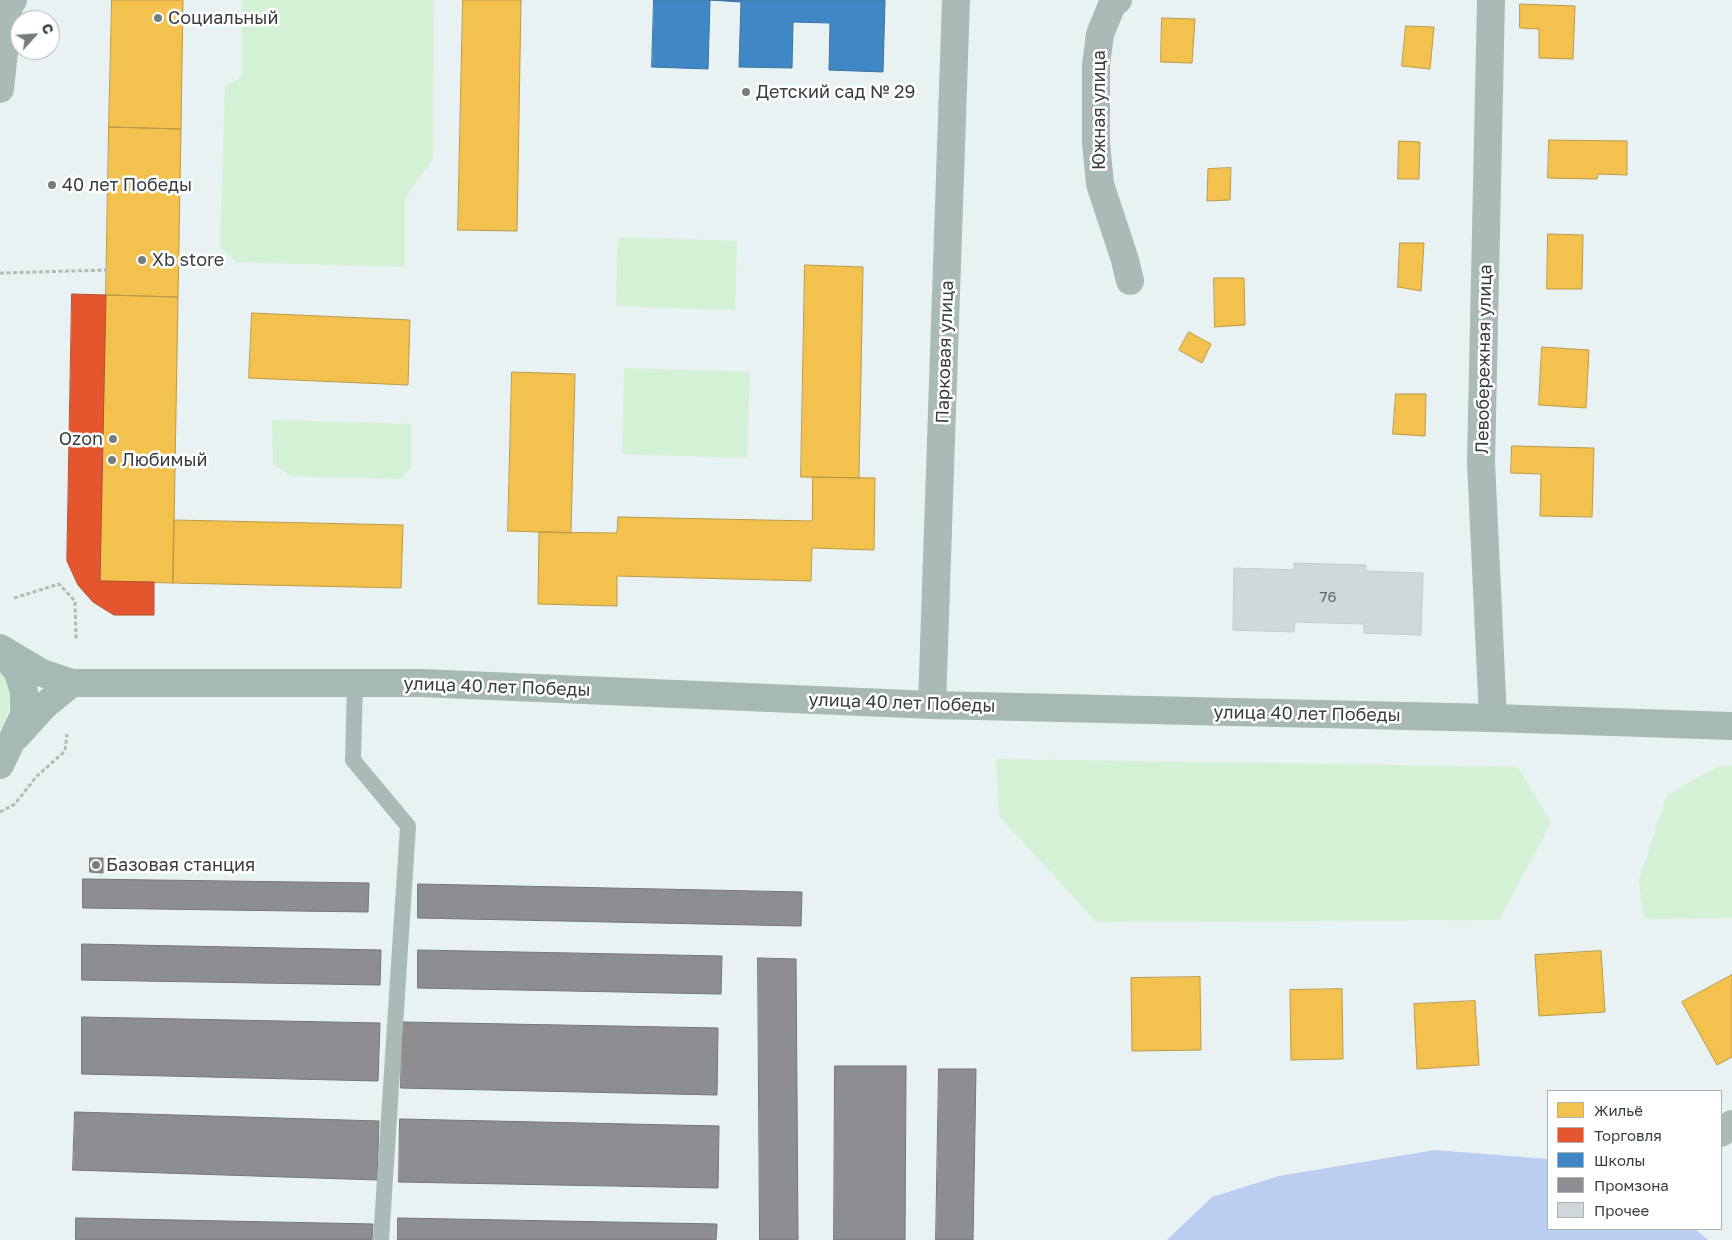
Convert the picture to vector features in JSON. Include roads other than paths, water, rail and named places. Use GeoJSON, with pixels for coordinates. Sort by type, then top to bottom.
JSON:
{"type":"FeatureCollection","features":[{"type":"Feature","properties":{"kind":"main road","name":"улица 40 лет Победы"},"geometry":{"type":"LineString","coordinates":[[0,648],[42,673],[72,682],[430,683],[932,705],[1493,718],[1732,726]]}},
{"type":"Feature","properties":{"kind":"main road"},"geometry":{"type":"LineString","coordinates":[[0,648],[18,672],[24,692],[24,715],[3,754]]}},
{"type":"Feature","properties":{"kind":"main road"},"geometry":{"type":"LineString","coordinates":[[3,754],[44,706],[72,682]]}},
{"type":"Feature","properties":{"kind":"street"},"geometry":{"type":"LineString","coordinates":[[0,88],[9,6],[13,0]]}},
{"type":"Feature","properties":{"kind":"street","name":"Парковая улица"},"geometry":{"type":"LineString","coordinates":[[932,705],[956,0]]}},
{"type":"Feature","properties":{"kind":"street","name":"Южная улица"},"geometry":{"type":"LineString","coordinates":[[1118,0],[1112,5],[1100,34],[1096,65],[1096,143],[1100,184],[1130,281]]}},
{"type":"Feature","properties":{"kind":"street","name":"Левобережная улица"},"geometry":{"type":"LineString","coordinates":[[1491,0],[1482,462],[1493,718]]}},
{"type":"Feature","properties":{"kind":"street"},"geometry":{"type":"LineString","coordinates":[[1722,1132],[1732,1124]]}},
{"type":"Feature","properties":{"kind":"lane"},"geometry":{"type":"LineString","coordinates":[[355,683],[353,760],[408,826],[380,1240]]}},
{"type":"Feature","properties":{"kind":"water"},"geometry":{"type":"Polygon","coordinates":[[[1435,1150],[1547,1159],[1547,1230],[1696,1230],[1708,1240],[1167,1240],[1212,1197],[1279,1176],[1435,1150]]]}},
{"type":"Feature","properties":{"kind":"place","name":"Социальный"},"geometry":{"type":"Point","coordinates":[158,18]}},
{"type":"Feature","properties":{"kind":"place","name":"Детский сад № 29"},"geometry":{"type":"Point","coordinates":[746,92]}},
{"type":"Feature","properties":{"kind":"place","name":"40 лет Победы"},"geometry":{"type":"Point","coordinates":[52,185]}},
{"type":"Feature","properties":{"kind":"place","name":"Xb store"},"geometry":{"type":"Point","coordinates":[142,260]}},
{"type":"Feature","properties":{"kind":"place","name":"Ozon"},"geometry":{"type":"Point","coordinates":[113,439]}},
{"type":"Feature","properties":{"kind":"place","name":"Любимый"},"geometry":{"type":"Point","coordinates":[112,460]}},
{"type":"Feature","properties":{"kind":"place","name":"Базовая станция"},"geometry":{"type":"Point","coordinates":[96,865]}}]}
